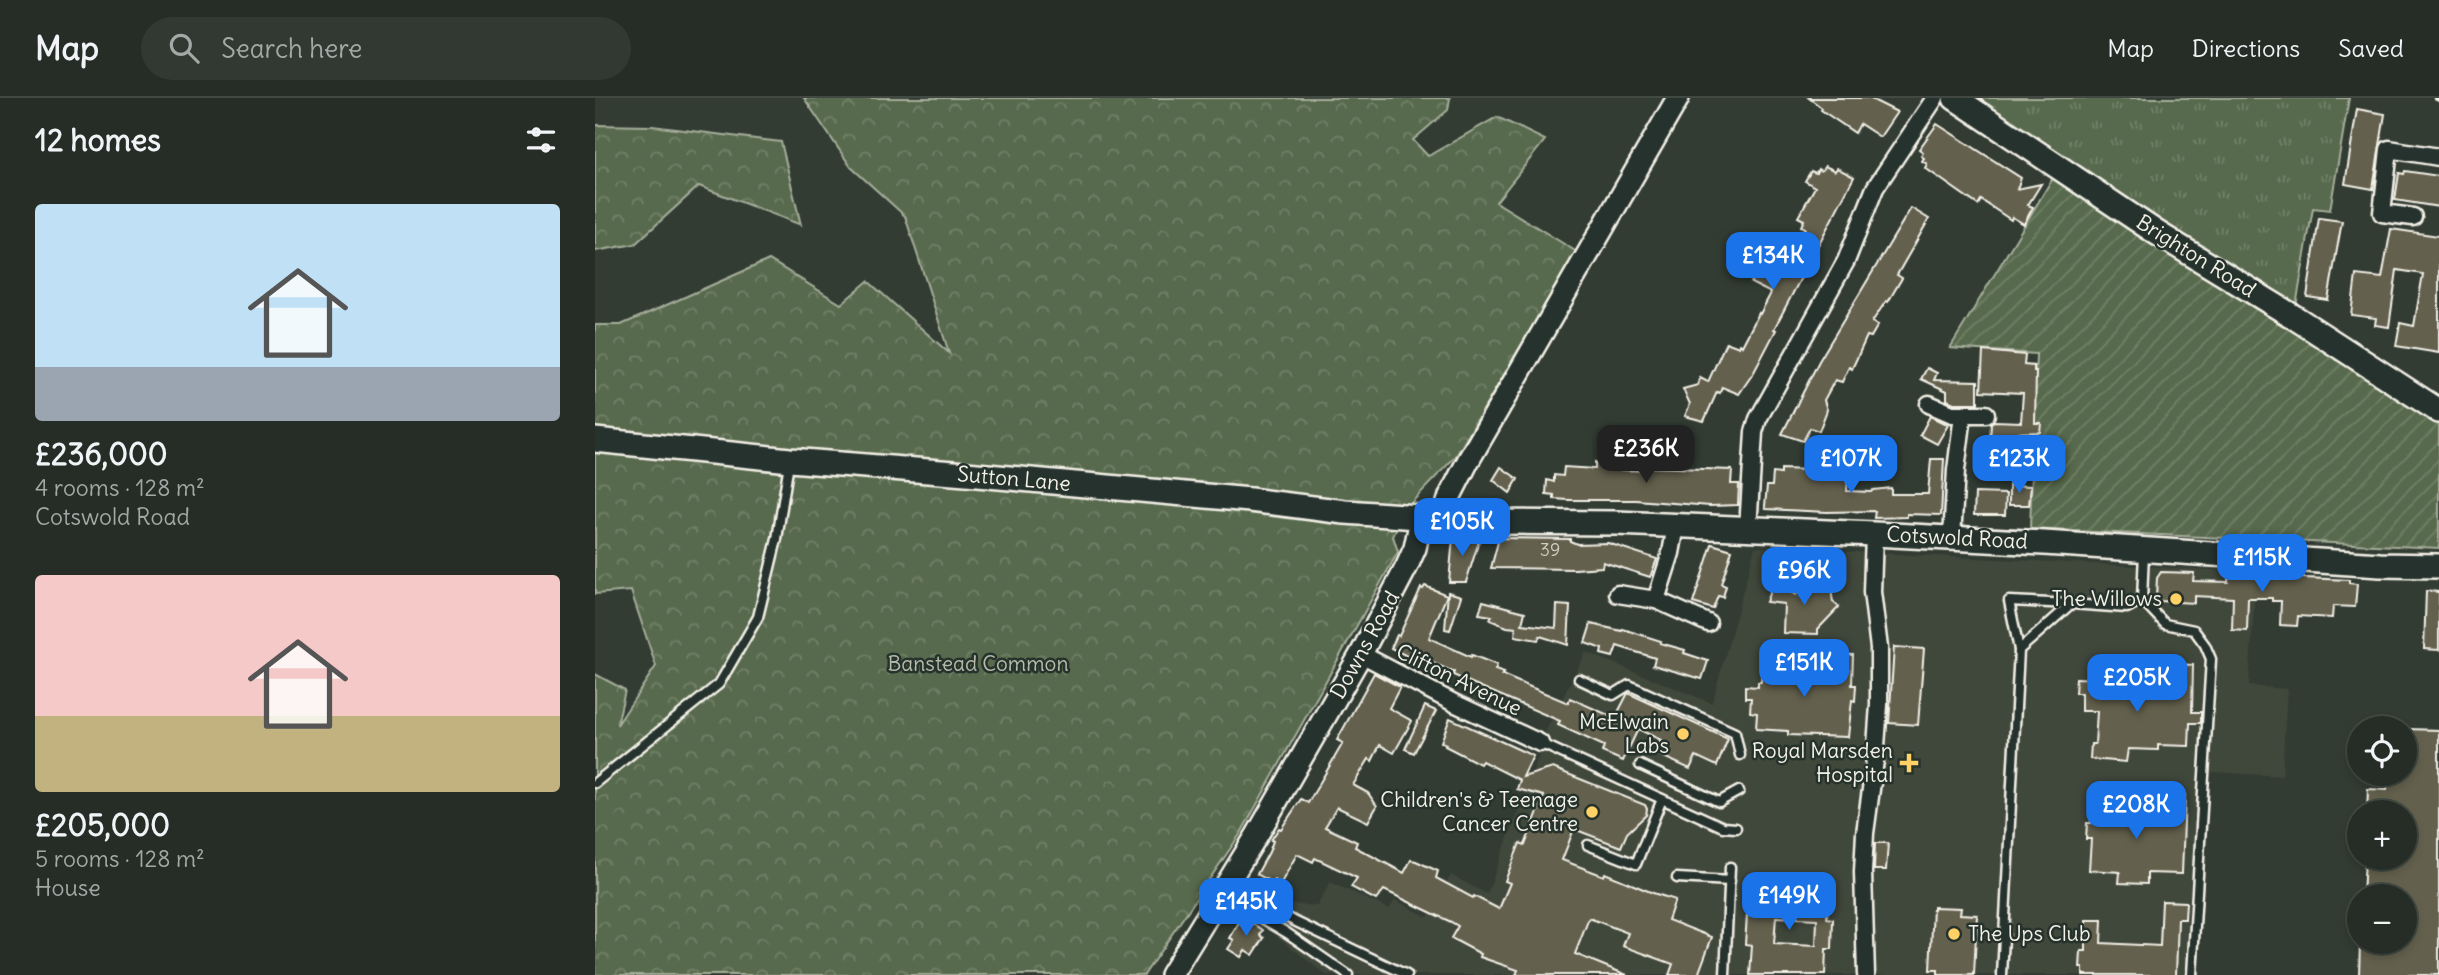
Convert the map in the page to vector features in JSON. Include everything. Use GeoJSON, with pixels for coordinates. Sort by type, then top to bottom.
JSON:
{"type":"FeatureCollection","features":[{"type":"Feature","properties":{"kind":"main road","name":"Brighton Road"},"geometry":{"type":"LineString","coordinates":[[1955,98],[2157,233],[2304,323],[2439,411]]}},
{"type":"Feature","properties":{"kind":"main road","name":"Sutton Lane"},"geometry":{"type":"LineString","coordinates":[[595,440],[790,460],[1251,500],[1345,512],[1433,518]]}},
{"type":"Feature","properties":{"kind":"main road","name":"Cotswold Road"},"geometry":{"type":"LineString","coordinates":[[1433,518],[1874,534],[2380,565],[2439,566]]}},
{"type":"Feature","properties":{"kind":"street","name":"Downs Road"},"geometry":{"type":"LineString","coordinates":[[1171,975],[1227,891],[1361,654],[1407,566],[1419,529],[1446,509],[1468,461],[1678,98]]}},
{"type":"Feature","properties":{"kind":"street"},"geometry":{"type":"LineString","coordinates":[[1748,529],[1754,432],[1758,419],[1846,261],[1875,188],[1935,98]]}},
{"type":"Feature","properties":{"kind":"street"},"geometry":{"type":"LineString","coordinates":[[2413,217],[2382,213],[2389,149],[2439,157]]}},
{"type":"Feature","properties":{"kind":"street"},"geometry":{"type":"LineString","coordinates":[[1929,404],[1952,414],[1986,414]]}},
{"type":"Feature","properties":{"kind":"street"},"geometry":{"type":"LineString","coordinates":[[1952,538],[1963,415]]}},
{"type":"Feature","properties":{"kind":"street"},"geometry":{"type":"LineString","coordinates":[[1657,600],[1677,526]]}},
{"type":"Feature","properties":{"kind":"street"},"geometry":{"type":"LineString","coordinates":[[1866,975],[1864,846],[1879,705],[1879,648],[1872,592],[1874,534]]}},
{"type":"Feature","properties":{"kind":"street"},"geometry":{"type":"LineString","coordinates":[[1618,594],[1657,600],[1708,623]]}},
{"type":"Feature","properties":{"kind":"street","name":"Clifton Avenue"},"geometry":{"type":"LineString","coordinates":[[1361,654],[1454,703],[1540,743]]}},
{"type":"Feature","properties":{"kind":"lane"},"geometry":{"type":"LineString","coordinates":[[595,783],[719,684],[758,617],[777,539],[790,460]]}},
{"type":"Feature","properties":{"kind":"lane"},"geometry":{"type":"LineString","coordinates":[[2144,549],[2142,600],[2165,624],[2194,630],[2211,659],[2192,975]]}},
{"type":"Feature","properties":{"kind":"lane"},"geometry":{"type":"LineString","coordinates":[[2002,975],[2019,650],[2009,601],[2127,608],[2142,600]]}},
{"type":"Feature","properties":{"kind":"lane"},"geometry":{"type":"LineString","coordinates":[[2019,650],[2071,604]]}},
{"type":"Feature","properties":{"kind":"lane"},"geometry":{"type":"LineString","coordinates":[[1579,680],[1613,695],[1629,685],[1725,728],[1735,733],[1740,755]]}},
{"type":"Feature","properties":{"kind":"lane"},"geometry":{"type":"LineString","coordinates":[[1540,743],[1723,827],[1736,828]]}},
{"type":"Feature","properties":{"kind":"lane"},"geometry":{"type":"LineString","coordinates":[[1640,765],[1720,802],[1739,792]]}},
{"type":"Feature","properties":{"kind":"lane"},"geometry":{"type":"LineString","coordinates":[[1588,845],[1636,864],[1662,799]]}},
{"type":"Feature","properties":{"kind":"lane"},"geometry":{"type":"LineString","coordinates":[[1725,975],[1730,867]]}},
{"type":"Feature","properties":{"kind":"lane"},"geometry":{"type":"LineString","coordinates":[[1677,878],[1730,881]]}},
{"type":"Feature","properties":{"kind":"lane"},"geometry":{"type":"LineString","coordinates":[[1227,891],[1348,975]]}},
{"type":"Feature","properties":{"kind":"lane"},"geometry":{"type":"LineString","coordinates":[[1227,891],[1407,975]]}},
{"type":"Feature","properties":{"kind":"shaded area","name":"Royal Marsden Hospital"},"geometry":{"type":"Polygon","coordinates":[[[1755,547],[2256,572],[2249,686],[2287,689],[2282,776],[2210,772],[2199,975],[1326,975],[1267,928],[1281,903],[1317,906],[1330,882],[1389,909],[1395,900],[1428,917],[1451,875],[1487,894],[1539,755],[1535,752],[1586,652],[1712,703],[1755,547]]]}},
{"type":"Feature","properties":{"kind":"green space","name":"Banstead Common"},"geometry":{"type":"Polygon","coordinates":[[[804,98],[1450,98],[1448,110],[1413,140],[1428,156],[1497,117],[1545,140],[1496,202],[1577,252],[1456,456],[1409,505],[1393,536],[1398,552],[1241,833],[1144,975],[595,975],[595,674],[625,690],[617,725],[656,666],[631,591],[595,594],[595,325],[621,325],[769,260],[841,304],[868,281],[949,353],[905,216],[851,167],[804,98]]]}},
{"type":"Feature","properties":{"kind":"green space"},"geometry":{"type":"Polygon","coordinates":[[[1973,98],[2349,98],[2330,210],[2313,208],[2296,306],[2049,150],[1973,98]]]}},
{"type":"Feature","properties":{"kind":"green space"},"geometry":{"type":"Polygon","coordinates":[[[595,125],[652,126],[781,142],[801,225],[699,186],[635,244],[595,251],[595,125]]]}},
{"type":"Feature","properties":{"kind":"green space"},"geometry":{"type":"Polygon","coordinates":[[[2059,168],[2439,411],[2439,548],[2030,529],[2036,354],[1950,348],[2059,168]]]}},
{"type":"Feature","properties":{"kind":"building"},"geometry":{"type":"Polygon","coordinates":[[[1809,98],[1869,98],[1897,112],[1880,137],[1860,124],[1855,133],[1821,110],[1822,108],[1809,98]]]}},
{"type":"Feature","properties":{"kind":"building"},"geometry":{"type":"Polygon","coordinates":[[[2357,109],[2385,114],[2373,189],[2345,184],[2357,109]]]}},
{"type":"Feature","properties":{"kind":"building"},"geometry":{"type":"Polygon","coordinates":[[[1937,124],[2021,178],[2017,189],[2041,184],[2028,205],[2033,207],[2024,224],[2012,217],[2011,220],[1981,200],[1978,205],[1925,168],[1927,164],[1922,161],[1923,152],[1919,149],[1937,124]]]}},
{"type":"Feature","properties":{"kind":"building"},"geometry":{"type":"Polygon","coordinates":[[[1825,166],[1835,171],[1837,168],[1854,177],[1754,372],[1739,394],[1722,387],[1704,421],[1685,416],[1690,404],[1683,389],[1698,385],[1700,378],[1708,382],[1726,342],[1742,346],[1760,314],[1771,293],[1751,283],[1766,253],[1762,251],[1769,240],[1792,251],[1805,228],[1801,226],[1804,220],[1798,217],[1815,187],[1805,181],[1811,171],[1816,173],[1825,166]]]}},
{"type":"Feature","properties":{"kind":"building"},"geometry":{"type":"Polygon","coordinates":[[[2405,171],[2439,176],[2439,207],[2395,200],[2399,173],[2404,174],[2405,171]]]}},
{"type":"Feature","properties":{"kind":"building"},"geometry":{"type":"Polygon","coordinates":[[[1911,208],[1929,219],[1897,275],[1902,278],[1872,322],[1878,325],[1871,337],[1867,336],[1852,369],[1849,367],[1842,382],[1835,380],[1824,400],[1827,410],[1819,431],[1810,428],[1803,441],[1782,434],[1819,361],[1911,208]]]}},
{"type":"Feature","properties":{"kind":"building"},"geometry":{"type":"Polygon","coordinates":[[[2319,218],[2342,221],[2328,300],[2307,297],[2319,218]]]}},
{"type":"Feature","properties":{"kind":"building"},"geometry":{"type":"Polygon","coordinates":[[[2391,229],[2439,236],[2439,353],[2396,346],[2400,323],[2414,326],[2423,274],[2397,270],[2389,327],[2375,325],[2376,318],[2351,315],[2356,275],[2382,278],[2391,229]]]}},
{"type":"Feature","properties":{"kind":"building"},"geometry":{"type":"Polygon","coordinates":[[[1983,351],[2025,355],[2024,365],[2034,366],[2036,371],[2035,423],[2041,423],[2040,432],[2013,433],[2012,463],[1989,463],[1991,423],[2021,422],[2023,393],[1981,391],[1983,351]]]}},
{"type":"Feature","properties":{"kind":"building"},"geometry":{"type":"Polygon","coordinates":[[[1927,368],[1937,373],[1934,380],[1978,381],[1978,403],[1954,403],[1947,400],[1947,391],[1921,379],[1927,368]]]}},
{"type":"Feature","properties":{"kind":"building"},"geometry":{"type":"Polygon","coordinates":[[[1930,416],[1948,425],[1937,444],[1920,435],[1930,416]]]}},
{"type":"Feature","properties":{"kind":"building"},"geometry":{"type":"Polygon","coordinates":[[[1931,459],[1944,459],[1941,515],[1907,514],[1907,517],[1874,518],[1875,511],[1827,512],[1766,509],[1765,506],[1767,486],[1772,486],[1773,473],[1781,474],[1781,469],[1809,470],[1809,475],[1818,477],[1848,477],[1847,491],[1871,492],[1891,488],[1891,494],[1928,494],[1931,459]]]}},
{"type":"Feature","properties":{"kind":"building"},"geometry":{"type":"Polygon","coordinates":[[[1602,461],[1622,463],[1621,470],[1647,471],[1647,467],[1732,470],[1731,484],[1739,484],[1738,505],[1569,500],[1554,499],[1554,495],[1546,494],[1547,480],[1554,482],[1554,475],[1563,476],[1564,467],[1595,469],[1595,462],[1601,464],[1602,461]]]}},
{"type":"Feature","properties":{"kind":"building"},"geometry":{"type":"Polygon","coordinates":[[[1501,467],[1518,479],[1510,493],[1493,480],[1501,467]]]}},
{"type":"Feature","properties":{"kind":"building"},"geometry":{"type":"Polygon","coordinates":[[[2009,485],[2031,486],[2029,505],[2009,505],[2009,485]]]}},
{"type":"Feature","properties":{"kind":"building"},"geometry":{"type":"Polygon","coordinates":[[[1975,493],[2006,494],[2005,515],[1974,515],[1975,493]]]}},
{"type":"Feature","properties":{"kind":"building"},"geometry":{"type":"Polygon","coordinates":[[[1453,537],[1480,538],[1466,582],[1449,582],[1453,537]]]}},
{"type":"Feature","properties":{"kind":"building"},"geometry":{"type":"Polygon","coordinates":[[[1499,538],[1570,539],[1577,544],[1608,543],[1657,559],[1650,577],[1603,562],[1602,567],[1575,569],[1491,568],[1499,538]]]}},
{"type":"Feature","properties":{"kind":"building"},"geometry":{"type":"Polygon","coordinates":[[[1712,544],[1732,550],[1721,584],[1726,586],[1723,597],[1718,596],[1713,609],[1693,603],[1712,544]]]}},
{"type":"Feature","properties":{"kind":"building"},"geometry":{"type":"Polygon","coordinates":[[[2229,571],[2349,580],[2349,583],[2357,584],[2355,607],[2333,606],[2332,618],[2298,616],[2297,626],[2280,625],[2281,601],[2272,601],[2272,598],[2248,598],[2247,631],[2232,630],[2233,598],[2194,596],[2194,603],[2159,601],[2156,597],[2157,578],[2161,572],[2194,573],[2193,581],[2228,582],[2229,571]]]}},
{"type":"Feature","properties":{"kind":"building"},"geometry":{"type":"Polygon","coordinates":[[[1802,579],[1819,584],[1830,583],[1833,602],[1839,607],[1818,629],[1818,634],[1783,633],[1784,604],[1766,602],[1773,583],[1796,595],[1802,579]]]}},
{"type":"Feature","properties":{"kind":"building"},"geometry":{"type":"Polygon","coordinates":[[[1425,586],[1447,595],[1429,638],[1471,657],[1472,655],[1497,665],[1495,670],[1504,673],[1502,675],[1568,703],[1570,698],[1615,718],[1628,693],[1728,739],[1717,766],[1696,756],[1690,769],[1655,753],[1661,740],[1638,729],[1623,761],[1602,752],[1604,746],[1558,725],[1560,721],[1453,675],[1454,672],[1419,657],[1417,661],[1391,648],[1421,588],[1425,586]]]}},
{"type":"Feature","properties":{"kind":"building"},"geometry":{"type":"Polygon","coordinates":[[[2426,591],[2439,592],[2439,650],[2424,649],[2426,591]]]}},
{"type":"Feature","properties":{"kind":"building"},"geometry":{"type":"Polygon","coordinates":[[[1448,592],[1461,596],[1450,630],[1445,629],[1448,592]]]}},
{"type":"Feature","properties":{"kind":"building"},"geometry":{"type":"Polygon","coordinates":[[[1483,601],[1525,612],[1522,624],[1556,628],[1557,605],[1570,606],[1568,645],[1540,636],[1538,640],[1515,636],[1516,628],[1490,620],[1492,616],[1479,614],[1483,601]]]}},
{"type":"Feature","properties":{"kind":"building"},"geometry":{"type":"Polygon","coordinates":[[[1591,624],[1622,631],[1623,629],[1661,641],[1660,643],[1685,650],[1684,653],[1708,661],[1702,679],[1653,665],[1655,658],[1617,646],[1613,657],[1601,654],[1602,649],[1585,643],[1591,624]]]}},
{"type":"Feature","properties":{"kind":"building"},"geometry":{"type":"Polygon","coordinates":[[[1894,647],[1924,649],[1918,725],[1889,723],[1894,647]]]}},
{"type":"Feature","properties":{"kind":"building"},"geometry":{"type":"Polygon","coordinates":[[[1763,649],[1779,650],[1778,675],[1834,677],[1835,654],[1853,655],[1852,685],[1856,685],[1848,737],[1788,735],[1788,731],[1756,729],[1757,713],[1750,712],[1751,698],[1745,698],[1745,686],[1758,687],[1758,682],[1761,682],[1763,649]]]}},
{"type":"Feature","properties":{"kind":"building"},"geometry":{"type":"Polygon","coordinates":[[[2100,663],[2119,663],[2118,691],[2173,693],[2173,664],[2193,665],[2192,712],[2201,712],[2201,723],[2190,723],[2189,746],[2158,745],[2158,750],[2128,749],[2126,762],[2090,759],[2091,744],[2095,744],[2097,711],[2081,711],[2081,693],[2075,693],[2076,678],[2099,679],[2100,663]]]}},
{"type":"Feature","properties":{"kind":"building"},"geometry":{"type":"Polygon","coordinates":[[[1374,673],[1400,687],[1389,708],[1412,721],[1394,753],[1380,745],[1372,761],[1369,759],[1353,785],[1368,793],[1377,806],[1368,822],[1337,807],[1325,827],[1357,842],[1355,847],[1404,873],[1411,860],[1438,871],[1436,878],[1499,909],[1510,883],[1505,881],[1520,843],[1525,845],[1544,796],[1517,789],[1520,780],[1445,746],[1446,744],[1441,742],[1450,718],[1533,756],[1523,777],[1553,768],[1645,805],[1646,815],[1627,833],[1621,847],[1574,829],[1562,860],[1675,900],[1668,920],[1712,937],[1698,975],[1669,975],[1673,964],[1623,946],[1628,933],[1589,918],[1575,954],[1627,975],[1516,975],[1518,970],[1480,957],[1481,954],[1451,938],[1458,926],[1384,890],[1376,900],[1351,887],[1357,878],[1315,858],[1313,862],[1297,854],[1281,883],[1274,880],[1273,883],[1257,874],[1269,852],[1273,841],[1271,840],[1301,799],[1308,803],[1343,743],[1337,740],[1374,673]]]}},
{"type":"Feature","properties":{"kind":"building"},"geometry":{"type":"Polygon","coordinates":[[[1425,706],[1436,711],[1414,753],[1405,749],[1425,706]]]}},
{"type":"Feature","properties":{"kind":"building"},"geometry":{"type":"Polygon","coordinates":[[[2417,729],[2439,730],[2439,975],[2359,975],[2360,954],[2417,954],[2417,884],[2364,884],[2364,870],[2417,870],[2417,800],[2368,800],[2368,789],[2387,790],[2387,786],[2417,786],[2417,729]]]}},
{"type":"Feature","properties":{"kind":"building"},"geometry":{"type":"Polygon","coordinates":[[[2092,791],[2112,792],[2111,818],[2166,819],[2167,795],[2185,795],[2182,874],[2147,873],[2147,884],[2119,883],[2120,872],[2089,870],[2091,839],[2086,839],[2087,823],[2091,823],[2092,791]]]}},
{"type":"Feature","properties":{"kind":"building"},"geometry":{"type":"Polygon","coordinates":[[[1875,843],[1888,843],[1886,870],[1874,870],[1875,843]]]}},
{"type":"Feature","properties":{"kind":"building"},"geometry":{"type":"Polygon","coordinates":[[[1755,887],[1829,890],[1827,918],[1833,919],[1832,949],[1826,949],[1825,975],[1750,975],[1752,945],[1745,944],[1747,915],[1754,916],[1755,887]],[[1776,917],[1774,944],[1816,946],[1817,919],[1776,917]]]}},
{"type":"Feature","properties":{"kind":"building"},"geometry":{"type":"Polygon","coordinates":[[[2162,901],[2186,902],[2185,919],[2178,919],[2176,975],[2083,975],[2083,968],[2080,968],[2081,951],[2086,951],[2086,920],[2102,920],[2101,943],[2160,946],[2162,901]]]}},
{"type":"Feature","properties":{"kind":"building","name":"The Ups Club"},"geometry":{"type":"Polygon","coordinates":[[[1933,907],[1961,908],[1960,914],[1977,915],[1974,975],[1938,975],[1938,970],[1930,970],[1933,907]]]}},
{"type":"Feature","properties":{"kind":"building"},"geometry":{"type":"Polygon","coordinates":[[[1242,917],[1263,930],[1260,935],[1264,938],[1253,955],[1245,950],[1241,957],[1228,949],[1234,940],[1230,938],[1242,917]]]}},
{"type":"Feature","properties":{"kind":"railway"},"geometry":{"type":"LineString","coordinates":[[2435,98],[2439,100]]}},
{"type":"Feature","properties":{"kind":"place","name":"The Willows"},"geometry":{"type":"Point","coordinates":[2176,599]}},
{"type":"Feature","properties":{"kind":"place","name":"McElwain Labs"},"geometry":{"type":"Point","coordinates":[1683,734]}},
{"type":"Feature","properties":{"kind":"place","name":"Royal Marsden Hospital"},"geometry":{"type":"Point","coordinates":[1909,763]}},
{"type":"Feature","properties":{"kind":"place","name":"Children's & Teenage Cancer Centre"},"geometry":{"type":"Point","coordinates":[1592,812]}},
{"type":"Feature","properties":{"kind":"place","name":"The Ups Club"},"geometry":{"type":"Point","coordinates":[1954,934]}}]}
